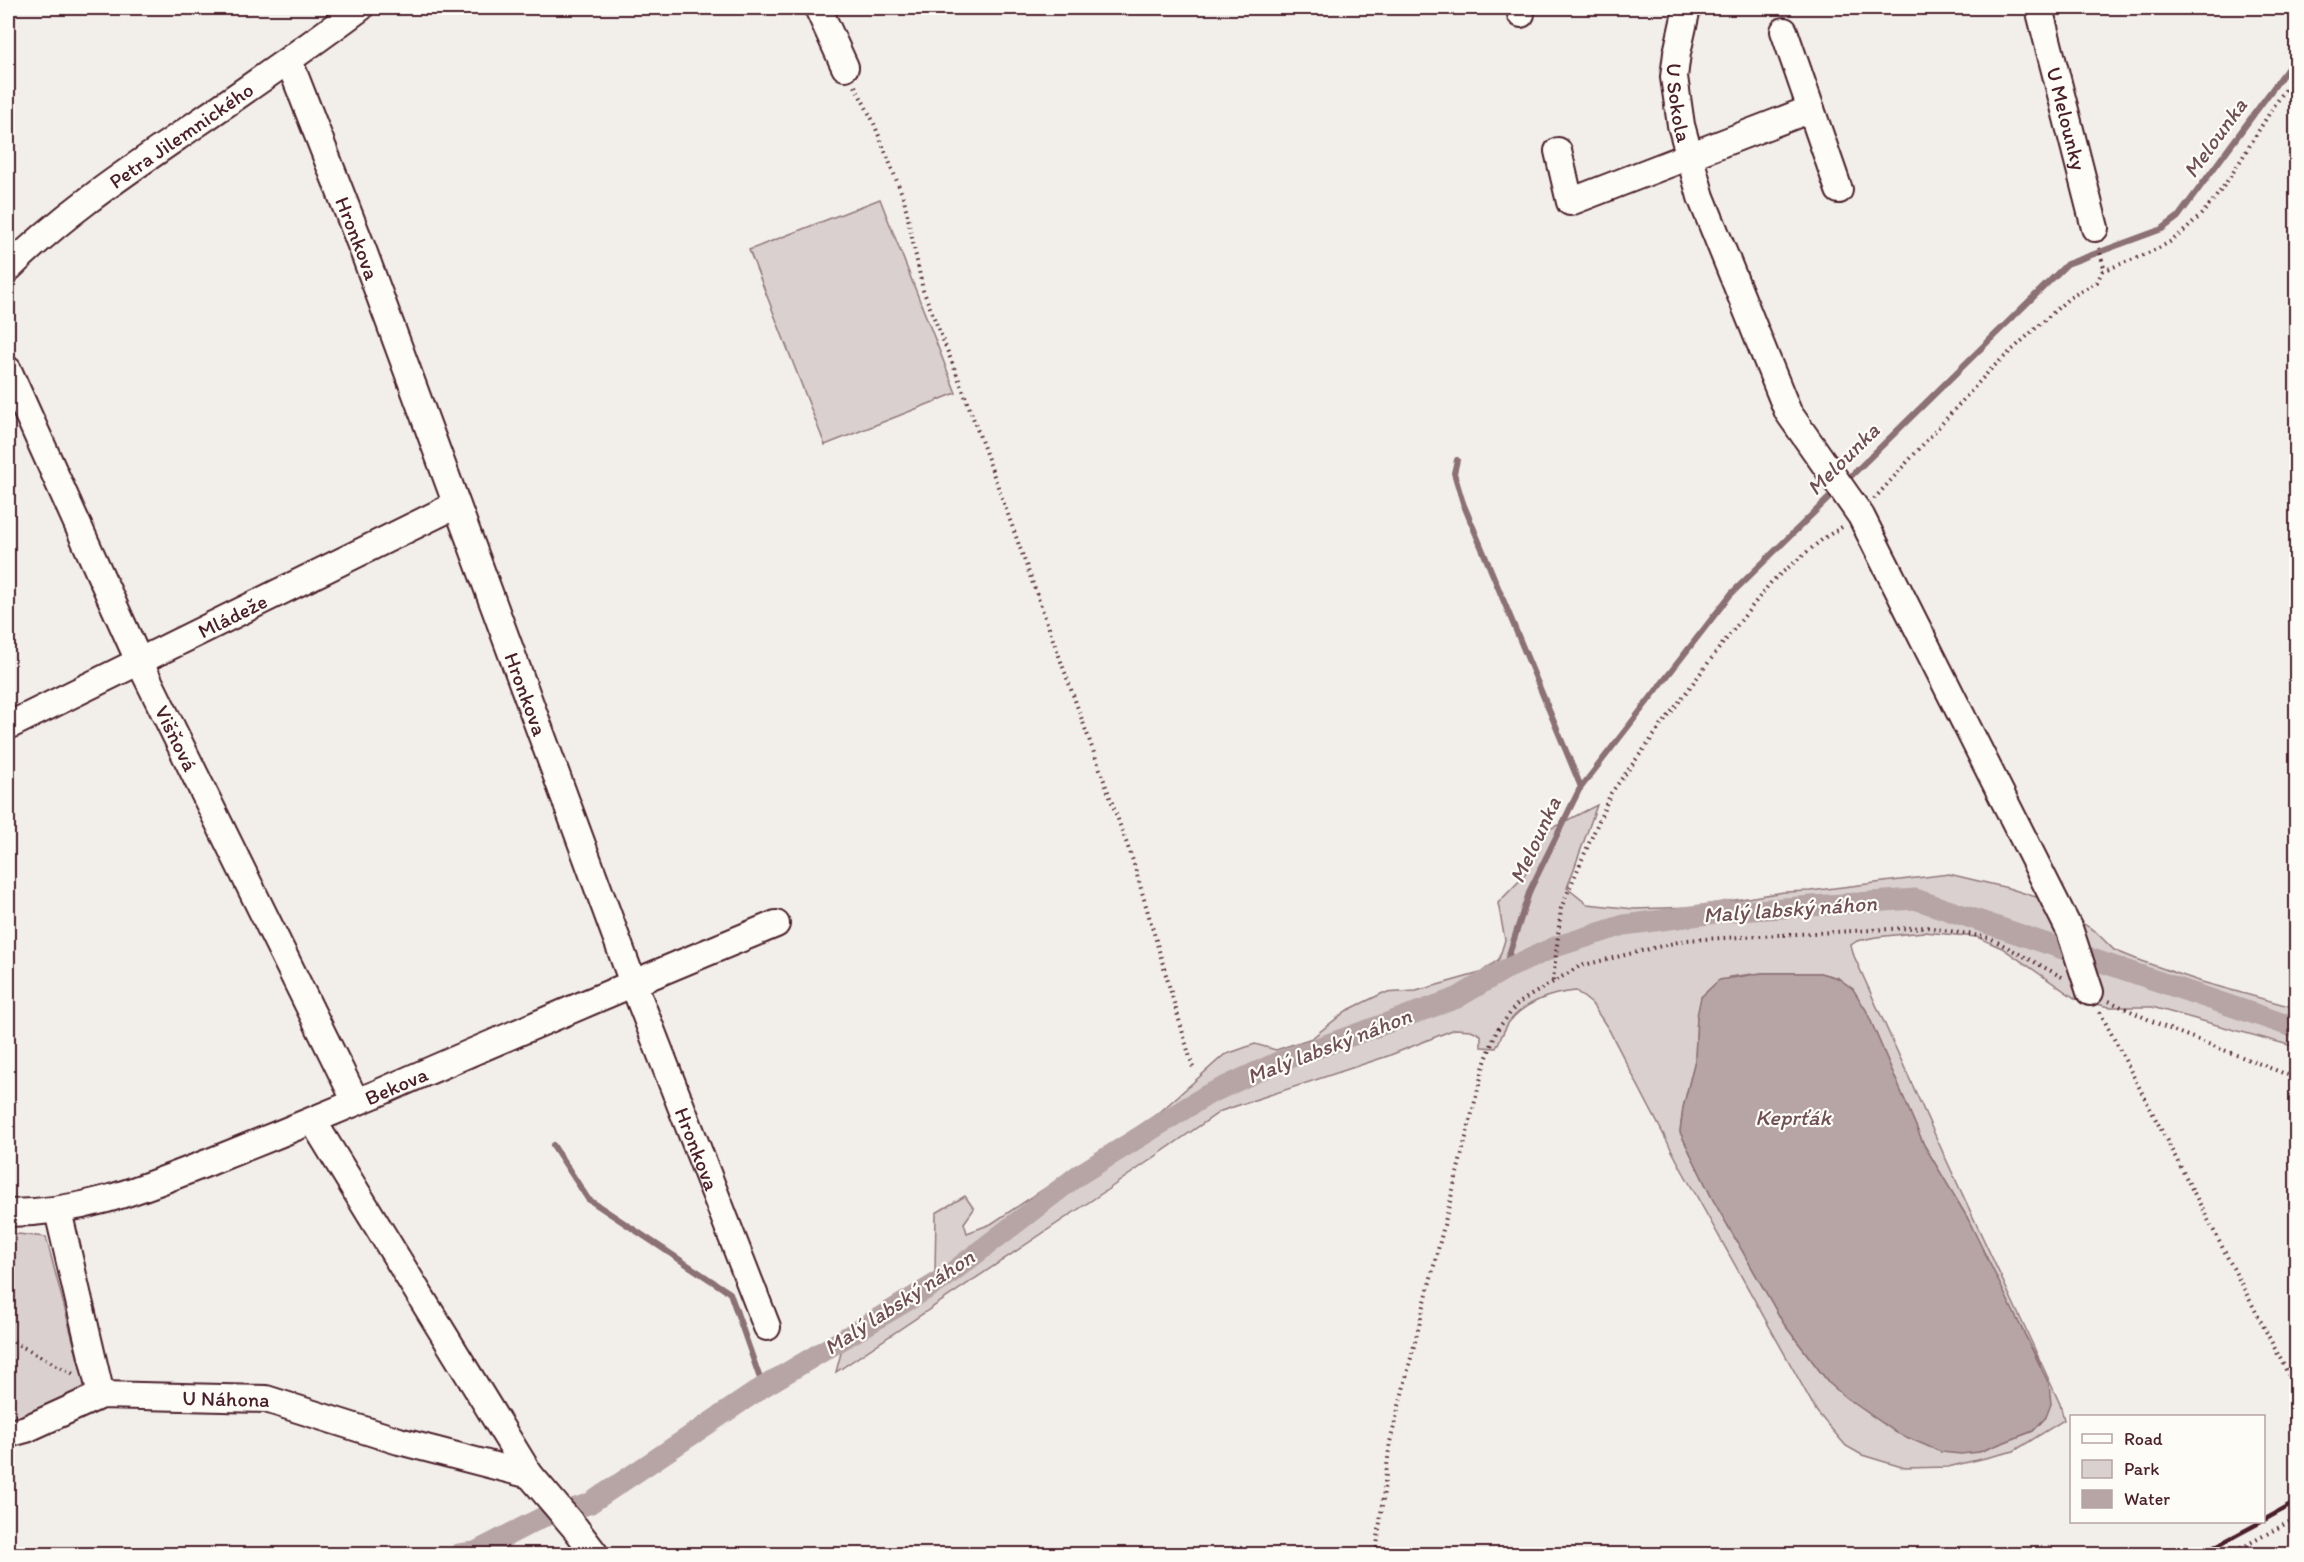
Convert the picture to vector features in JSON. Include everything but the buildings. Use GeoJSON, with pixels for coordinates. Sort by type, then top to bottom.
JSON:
{"type":"FeatureCollection","features":[{"type":"Feature","properties":{"kind":"street","name":"Petra Jilemnického"},"geometry":{"type":"LineString","coordinates":[[8,269],[68,216],[110,183],[289,61],[360,8]]}},
{"type":"Feature","properties":{"kind":"street"},"geometry":{"type":"LineString","coordinates":[[818,8],[845,67]]}},
{"type":"Feature","properties":{"kind":"street","name":"U Sokola"},"geometry":{"type":"LineString","coordinates":[[1687,8],[1674,77],[1677,108],[1701,197],[1788,412],[1856,508],[2070,931],[2088,984]]}},
{"type":"Feature","properties":{"kind":"street","name":"U Melounky"},"geometry":{"type":"LineString","coordinates":[[2039,8],[2094,228]]}},
{"type":"Feature","properties":{"kind":"street"},"geometry":{"type":"LineString","coordinates":[[1784,31],[1839,190]]}},
{"type":"Feature","properties":{"kind":"street","name":"Hronkova"},"geometry":{"type":"LineString","coordinates":[[289,61],[364,253],[633,983],[767,1327]]}},
{"type":"Feature","properties":{"kind":"street"},"geometry":{"type":"LineString","coordinates":[[1558,151],[1570,202],[1811,109]]}},
{"type":"Feature","properties":{"kind":"street","name":"Višňová"},"geometry":{"type":"LineString","coordinates":[[8,370],[139,661],[356,1102]]}},
{"type":"Feature","properties":{"kind":"street","name":"Mládeže"},"geometry":{"type":"LineString","coordinates":[[8,726],[456,505]]}},
{"type":"Feature","properties":{"kind":"street","name":"Bekova"},"geometry":{"type":"LineString","coordinates":[[8,1213],[58,1211],[137,1190],[313,1121],[776,924]]}},
{"type":"Feature","properties":{"kind":"street"},"geometry":{"type":"LineString","coordinates":[[313,1121],[530,1475],[595,1554]]}},
{"type":"Feature","properties":{"kind":"street"},"geometry":{"type":"LineString","coordinates":[[8,1434],[26,1429],[100,1392],[58,1211]]}},
{"type":"Feature","properties":{"kind":"street","name":"U Náhona"},"geometry":{"type":"LineString","coordinates":[[100,1392],[266,1399],[399,1441],[530,1475]]}},
{"type":"Feature","properties":{"kind":"path"},"geometry":{"type":"LineString","coordinates":[[845,67],[873,121],[904,199],[923,290],[980,434],[1133,861],[1192,1068]]}},
{"type":"Feature","properties":{"kind":"path"},"geometry":{"type":"LineString","coordinates":[[2102,272],[2172,240],[2204,212],[2231,176],[2283,92],[2296,76]]}},
{"type":"Feature","properties":{"kind":"path"},"geometry":{"type":"LineString","coordinates":[[1553,981],[1561,908],[1611,793],[1720,647],[1772,581],[1894,475],[1990,370],[2069,298],[2097,282],[2103,265]]}},
{"type":"Feature","properties":{"kind":"path"},"geometry":{"type":"LineString","coordinates":[[1376,1554],[1390,1442],[1484,1065],[1497,1030],[1518,1003],[1580,966],[1686,940],[1927,927],[1990,938],[2088,984],[2167,1028],[2296,1078]]}},
{"type":"Feature","properties":{"kind":"path"},"geometry":{"type":"LineString","coordinates":[[2088,984],[2296,1389]]}},
{"type":"Feature","properties":{"kind":"path"},"geometry":{"type":"LineString","coordinates":[[8,1339],[100,1392]]}},
{"type":"Feature","properties":{"kind":"path"},"geometry":{"type":"LineString","coordinates":[[2230,1554],[2296,1518]]}},
{"type":"Feature","properties":{"kind":"green space"},"geometry":{"type":"Polygon","coordinates":[[[880,199],[956,393],[825,445],[749,250],[880,199]]]}},
{"type":"Feature","properties":{"kind":"green space"},"geometry":{"type":"Polygon","coordinates":[[[1597,805],[1567,888],[1587,904],[1635,909],[1692,907],[1784,892],[1810,891],[1949,874],[2039,898],[2094,930],[2114,950],[2141,961],[2202,982],[2296,1008],[2296,1047],[2152,1007],[2109,1007],[2076,999],[2002,948],[1977,937],[1924,932],[1876,937],[1857,941],[1851,945],[1945,1157],[2060,1404],[2064,1420],[2014,1451],[1948,1467],[1905,1468],[1862,1455],[1846,1446],[1817,1412],[1682,1170],[1609,1030],[1592,1004],[1576,991],[1548,996],[1523,1009],[1509,1022],[1496,1048],[1481,1047],[1481,1035],[1471,1030],[1455,1029],[1388,1056],[1221,1111],[836,1372],[848,1326],[935,1273],[936,1213],[965,1196],[974,1209],[964,1223],[967,1233],[991,1224],[1160,1112],[1224,1055],[1255,1044],[1276,1050],[1312,1038],[1346,1011],[1383,993],[1416,991],[1480,973],[1499,959],[1505,940],[1498,903],[1524,876],[1544,832],[1597,805]],[[1762,973],[1729,977],[1697,1016],[1695,1060],[1683,1108],[1680,1132],[1712,1198],[1784,1324],[1829,1383],[1897,1433],[1979,1452],[2033,1431],[2046,1417],[2040,1363],[2001,1290],[1967,1217],[1924,1145],[1866,1010],[1852,989],[1838,978],[1820,973],[1762,973]]]}},
{"type":"Feature","properties":{"kind":"green space"},"geometry":{"type":"Polygon","coordinates":[[[8,1233],[46,1237],[86,1390],[8,1423],[8,1233]]]}},
{"type":"Feature","properties":{"kind":"water","name":"Keprťák"},"geometry":{"type":"Polygon","coordinates":[[[1762,973],[1820,973],[1838,978],[1853,989],[1866,1010],[1924,1145],[1967,1217],[2049,1384],[2051,1404],[2046,1417],[2033,1431],[1979,1452],[1961,1454],[1941,1452],[1897,1433],[1845,1397],[1829,1383],[1784,1324],[1712,1198],[1680,1132],[1683,1108],[1695,1060],[1697,1016],[1701,997],[1719,980],[1762,973]]]}},
{"type":"Feature","properties":{"kind":"waterway","name":"Melounka"},"geometry":{"type":"LineString","coordinates":[[1845,482],[2067,264],[2162,229],[2178,217],[2296,57]]}},
{"type":"Feature","properties":{"kind":"waterway"},"geometry":{"type":"LineString","coordinates":[[1457,460],[1454,473],[1463,503],[1581,787]]}},
{"type":"Feature","properties":{"kind":"waterway","name":"Melounka"},"geometry":{"type":"LineString","coordinates":[[1504,970],[1530,890],[1579,790],[1731,594],[1835,492]]}},
{"type":"Feature","properties":{"kind":"waterway","name":"Malý labský náhon"},"geometry":{"type":"LineString","coordinates":[[459,1554],[475,1552],[543,1517],[589,1504],[763,1387],[942,1280],[1077,1176],[1207,1095],[1278,1062],[1457,998],[1504,970],[1555,947],[1624,925],[1723,912],[1915,899],[2296,1028]]}},
{"type":"Feature","properties":{"kind":"waterway"},"geometry":{"type":"LineString","coordinates":[[553,1145],[588,1199],[730,1293],[763,1387]]}},
{"type":"Feature","properties":{"kind":"railway"},"geometry":{"type":"LineString","coordinates":[[2265,1519],[2296,1502]]}},
{"type":"Feature","properties":{"kind":"railway"},"geometry":{"type":"LineString","coordinates":[[2201,1554],[2259,1523]]}}]}
